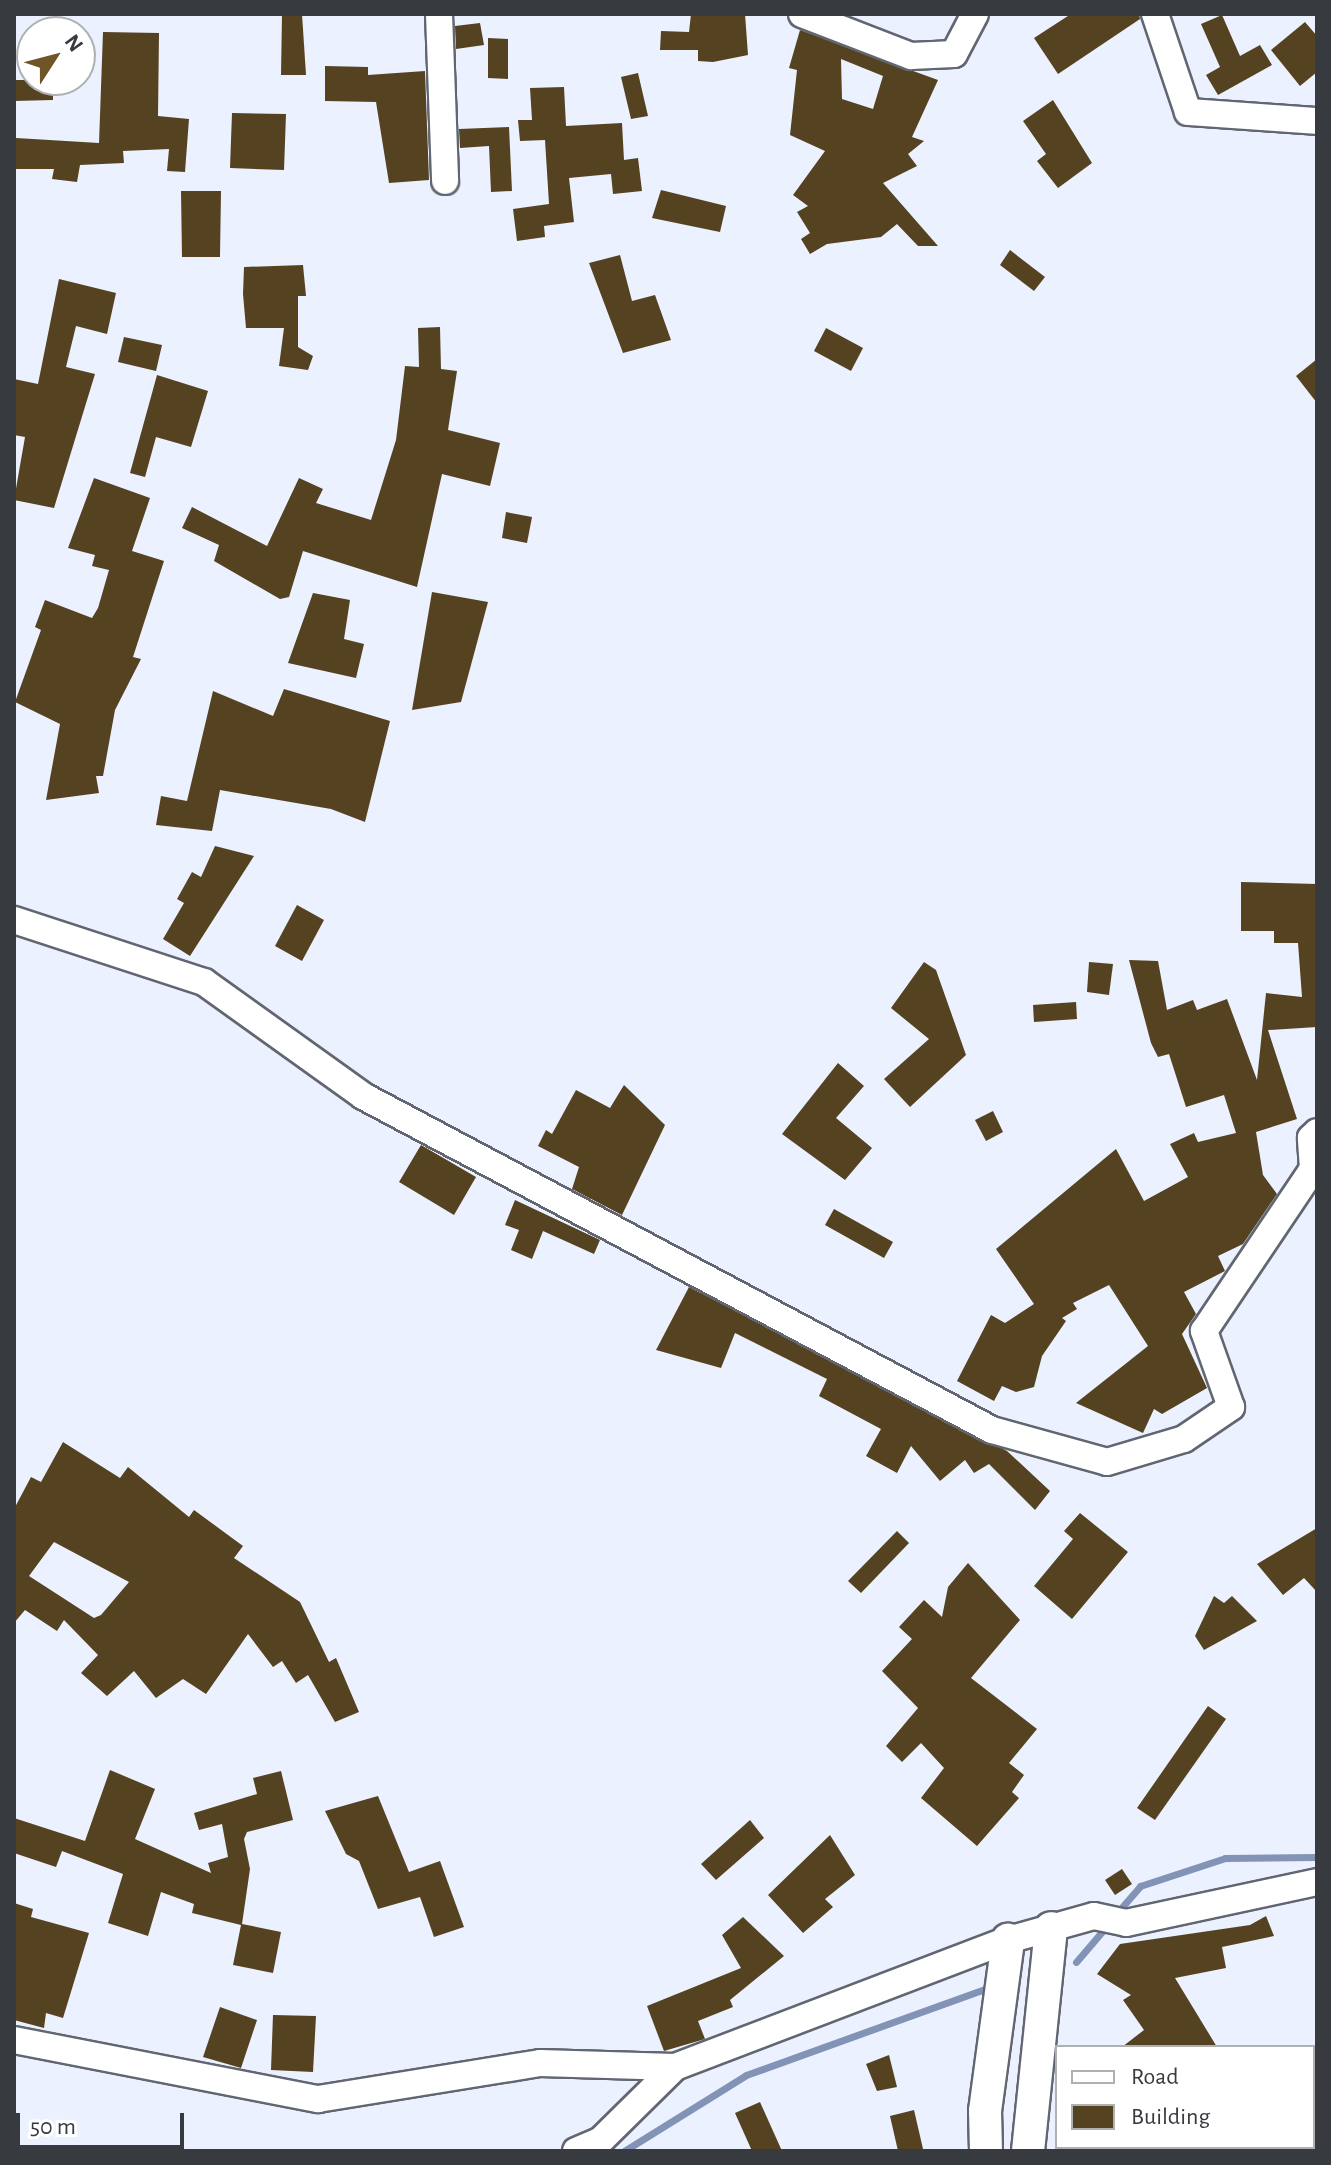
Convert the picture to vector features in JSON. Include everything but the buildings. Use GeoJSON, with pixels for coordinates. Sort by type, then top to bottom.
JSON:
{"type":"FeatureCollection","features":[{"type":"Feature","properties":{"kind":"main road"},"geometry":{"type":"LineString","coordinates":[[1028,2151],[1051,1928]]}},
{"type":"Feature","properties":{"kind":"main road"},"geometry":{"type":"LineString","coordinates":[[986,2151],[985,2111],[1008,1940]]}},
{"type":"Feature","properties":{"kind":"street"},"geometry":{"type":"LineString","coordinates":[[439,14],[445,181]]}},
{"type":"Feature","properties":{"kind":"street"},"geometry":{"type":"LineString","coordinates":[[802,14],[911,56],[954,54],[975,14]]}},
{"type":"Feature","properties":{"kind":"street"},"geometry":{"type":"LineString","coordinates":[[1155,14],[1188,112],[1317,121]]}},
{"type":"Feature","properties":{"kind":"street"},"geometry":{"type":"LineString","coordinates":[[14,920],[204,982],[363,1096],[992,1430],[1107,1462],[1184,1439],[1231,1407],[1204,1331],[1313,1169],[1311,1138],[1317,1132]]}},
{"type":"Feature","properties":{"kind":"street"},"geometry":{"type":"LineString","coordinates":[[14,2040],[318,2099],[540,2063],[675,2067],[1008,1940],[1094,1916],[1126,1923],[1317,1882]]}},
{"type":"Feature","properties":{"kind":"street"},"geometry":{"type":"LineString","coordinates":[[576,2151],[600,2141],[675,2067]]}},
{"type":"Feature","properties":{"kind":"waterway"},"geometry":{"type":"LineString","coordinates":[[1116,1914],[1140,1886],[1225,1858],[1317,1857]]}},
{"type":"Feature","properties":{"kind":"waterway"},"geometry":{"type":"LineString","coordinates":[[1076,1962],[1106,1927]]}},
{"type":"Feature","properties":{"kind":"waterway"},"geometry":{"type":"LineString","coordinates":[[624,2151],[746,2075],[987,1988]]}}]}
